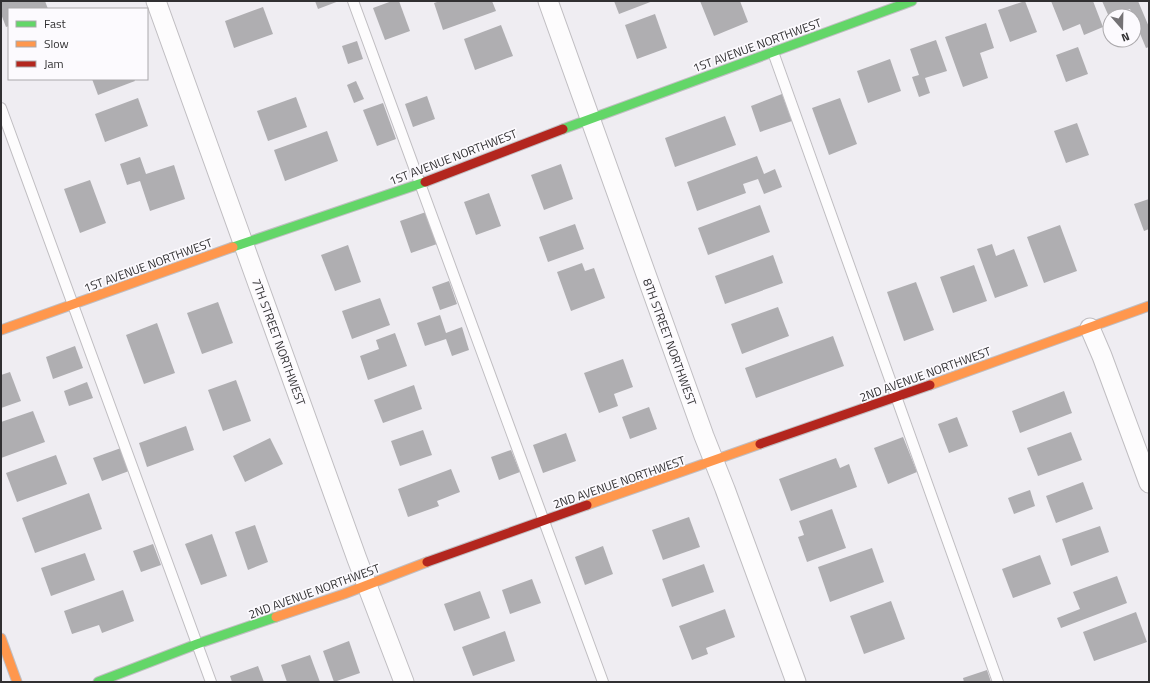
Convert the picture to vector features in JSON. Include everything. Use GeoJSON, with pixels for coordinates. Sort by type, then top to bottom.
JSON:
{"type":"FeatureCollection","features":[{"type":"Feature","properties":{"kind":"street","name":"7TH STREET NORTHWEST"},"geometry":{"type":"LineString","coordinates":[[156,1],[346,529],[404,682]]}},
{"type":"Feature","properties":{"kind":"street","name":"8TH STREET NORTHWEST"},"geometry":{"type":"LineString","coordinates":[[548,1],[701,429],[715,462],[796,682]]}},
{"type":"Feature","properties":{"kind":"street","name":"1ST AVENUE NORTHWEST"},"geometry":{"type":"LineString","coordinates":[[1,330],[244,243],[420,184],[590,119],[912,1]]}},
{"type":"Feature","properties":{"kind":"street","name":"2ND AVENUE NORTHWEST"},"geometry":{"type":"LineString","coordinates":[[98,682],[197,644],[368,585],[543,520],[715,462],[1149,306]]}},
{"type":"Feature","properties":{"kind":"street"},"geometry":{"type":"LineString","coordinates":[[1090,328],[1102,356],[1149,483]]}},
{"type":"Feature","properties":{"kind":"street"},"geometry":{"type":"LineString","coordinates":[[1,638],[17,682]]}},
{"type":"Feature","properties":{"kind":"lane"},"geometry":{"type":"LineString","coordinates":[[353,1],[602,682]]}},
{"type":"Feature","properties":{"kind":"lane"},"geometry":{"type":"LineString","coordinates":[[773,52],[998,682]]}},
{"type":"Feature","properties":{"kind":"lane"},"geometry":{"type":"LineString","coordinates":[[1,108],[211,682]]}},
{"type":"Feature","properties":{"kind":"building"},"geometry":{"type":"Polygon","coordinates":[[[1,1],[45,1],[48,8],[8,8],[8,26],[6,27],[1,14],[1,1]]]}},
{"type":"Feature","properties":{"kind":"building"},"geometry":{"type":"Polygon","coordinates":[[[315,1],[339,1],[318,9],[315,1]]]}},
{"type":"Feature","properties":{"kind":"building"},"geometry":{"type":"Polygon","coordinates":[[[392,1],[399,1],[410,31],[385,40],[373,8],[392,1]]]}},
{"type":"Feature","properties":{"kind":"building"},"geometry":{"type":"Polygon","coordinates":[[[440,1],[492,1],[496,11],[443,30],[434,3],[440,1]]]}},
{"type":"Feature","properties":{"kind":"building"},"geometry":{"type":"Polygon","coordinates":[[[614,1],[653,1],[619,14],[614,1]]]}},
{"type":"Feature","properties":{"kind":"building"},"geometry":{"type":"Polygon","coordinates":[[[700,1],[740,1],[748,22],[714,36],[700,1]]]}},
{"type":"Feature","properties":{"kind":"building"},"geometry":{"type":"Polygon","coordinates":[[[1025,1],[1037,32],[1010,42],[998,10],[1025,1]]]}},
{"type":"Feature","properties":{"kind":"building"},"geometry":{"type":"Polygon","coordinates":[[[1051,1],[1093,1],[1102,27],[1084,35],[1080,24],[1063,31],[1051,1]]]}},
{"type":"Feature","properties":{"kind":"building"},"geometry":{"type":"Polygon","coordinates":[[[1102,1],[1138,1],[1141,8],[1105,8],[1102,1]]]}},
{"type":"Feature","properties":{"kind":"building"},"geometry":{"type":"Polygon","coordinates":[[[263,7],[273,34],[234,48],[225,21],[263,7]]]}},
{"type":"Feature","properties":{"kind":"building"},"geometry":{"type":"Polygon","coordinates":[[[1142,10],[1149,27],[1149,47],[1146,48],[1142,38],[1142,10]]]}},
{"type":"Feature","properties":{"kind":"building"},"geometry":{"type":"Polygon","coordinates":[[[655,14],[667,48],[637,59],[625,25],[655,14]]]}},
{"type":"Feature","properties":{"kind":"building"},"geometry":{"type":"Polygon","coordinates":[[[986,23],[994,48],[980,53],[988,78],[963,87],[945,37],[986,23]]]}},
{"type":"Feature","properties":{"kind":"building"},"geometry":{"type":"Polygon","coordinates":[[[501,25],[513,56],[475,70],[464,39],[501,25]]]}},
{"type":"Feature","properties":{"kind":"building"},"geometry":{"type":"Polygon","coordinates":[[[936,40],[947,71],[925,78],[930,93],[919,97],[912,77],[919,75],[910,49],[936,40]]]}},
{"type":"Feature","properties":{"kind":"building"},"geometry":{"type":"Polygon","coordinates":[[[357,41],[363,59],[348,64],[342,46],[357,41]]]}},
{"type":"Feature","properties":{"kind":"building"},"geometry":{"type":"Polygon","coordinates":[[[1078,47],[1088,74],[1066,82],[1056,55],[1078,47]]]}},
{"type":"Feature","properties":{"kind":"building"},"geometry":{"type":"Polygon","coordinates":[[[890,59],[901,91],[868,103],[857,71],[890,59]]]}},
{"type":"Feature","properties":{"kind":"building"},"geometry":{"type":"Polygon","coordinates":[[[92,80],[135,81],[98,95],[92,80]]]}},
{"type":"Feature","properties":{"kind":"building"},"geometry":{"type":"Polygon","coordinates":[[[356,81],[364,99],[354,103],[347,85],[356,81]]]}},
{"type":"Feature","properties":{"kind":"building"},"geometry":{"type":"Polygon","coordinates":[[[782,94],[792,121],[760,132],[751,106],[782,94]]]}},
{"type":"Feature","properties":{"kind":"building"},"geometry":{"type":"Polygon","coordinates":[[[427,96],[435,119],[413,127],[405,104],[427,96]]]}},
{"type":"Feature","properties":{"kind":"building"},"geometry":{"type":"Polygon","coordinates":[[[296,97],[307,127],[268,141],[257,111],[296,97]]]}},
{"type":"Feature","properties":{"kind":"building"},"geometry":{"type":"Polygon","coordinates":[[[138,98],[148,126],[105,142],[95,114],[138,98]]]}},
{"type":"Feature","properties":{"kind":"building"},"geometry":{"type":"Polygon","coordinates":[[[840,98],[857,144],[829,155],[812,108],[840,98]]]}},
{"type":"Feature","properties":{"kind":"building"},"geometry":{"type":"Polygon","coordinates":[[[383,103],[396,139],[377,146],[363,110],[383,103]]]}},
{"type":"Feature","properties":{"kind":"building"},"geometry":{"type":"Polygon","coordinates":[[[725,116],[736,145],[675,167],[665,138],[725,116]]]}},
{"type":"Feature","properties":{"kind":"building"},"geometry":{"type":"Polygon","coordinates":[[[1077,123],[1089,155],[1066,163],[1054,131],[1077,123]]]}},
{"type":"Feature","properties":{"kind":"building"},"geometry":{"type":"Polygon","coordinates":[[[327,131],[338,161],[285,181],[274,150],[327,131]]]}},
{"type":"Feature","properties":{"kind":"building"},"geometry":{"type":"Polygon","coordinates":[[[757,156],[764,174],[775,169],[782,187],[764,194],[758,179],[743,184],[746,193],[697,211],[687,182],[757,156]]]}},
{"type":"Feature","properties":{"kind":"building"},"geometry":{"type":"Polygon","coordinates":[[[140,157],[146,174],[174,165],[185,199],[150,211],[140,181],[127,185],[120,164],[140,157]]]}},
{"type":"Feature","properties":{"kind":"building"},"geometry":{"type":"Polygon","coordinates":[[[561,164],[573,199],[544,210],[531,175],[561,164]]]}},
{"type":"Feature","properties":{"kind":"building"},"geometry":{"type":"Polygon","coordinates":[[[90,180],[106,223],[80,233],[64,189],[90,180]]]}},
{"type":"Feature","properties":{"kind":"building"},"geometry":{"type":"Polygon","coordinates":[[[489,193],[501,226],[476,235],[464,202],[489,193]]]}},
{"type":"Feature","properties":{"kind":"building"},"geometry":{"type":"Polygon","coordinates":[[[1149,199],[1149,229],[1144,231],[1134,204],[1149,199]]]}},
{"type":"Feature","properties":{"kind":"building"},"geometry":{"type":"Polygon","coordinates":[[[760,205],[770,232],[708,255],[698,228],[760,205]]]}},
{"type":"Feature","properties":{"kind":"building"},"geometry":{"type":"Polygon","coordinates":[[[426,212],[437,244],[411,253],[400,221],[426,212]]]}},
{"type":"Feature","properties":{"kind":"building"},"geometry":{"type":"Polygon","coordinates":[[[575,224],[584,249],[548,262],[539,237],[575,224]]]}},
{"type":"Feature","properties":{"kind":"building"},"geometry":{"type":"Polygon","coordinates":[[[1060,225],[1077,271],[1044,283],[1027,237],[1060,225]]]}},
{"type":"Feature","properties":{"kind":"building"},"geometry":{"type":"Polygon","coordinates":[[[992,244],[996,256],[1014,249],[1028,286],[995,298],[977,249],[992,244]]]}},
{"type":"Feature","properties":{"kind":"building"},"geometry":{"type":"Polygon","coordinates":[[[348,245],[361,282],[335,291],[321,255],[348,245]]]}},
{"type":"Feature","properties":{"kind":"building"},"geometry":{"type":"Polygon","coordinates":[[[773,255],[783,283],[725,304],[715,276],[773,255]]]}},
{"type":"Feature","properties":{"kind":"building"},"geometry":{"type":"Polygon","coordinates":[[[582,263],[585,271],[594,268],[605,298],[571,311],[557,272],[582,263]]]}},
{"type":"Feature","properties":{"kind":"building"},"geometry":{"type":"Polygon","coordinates":[[[974,265],[987,301],[953,313],[940,277],[974,265]]]}},
{"type":"Feature","properties":{"kind":"building"},"geometry":{"type":"Polygon","coordinates":[[[449,281],[457,304],[440,310],[432,287],[449,281]]]}},
{"type":"Feature","properties":{"kind":"building"},"geometry":{"type":"Polygon","coordinates":[[[916,282],[934,330],[904,341],[887,292],[916,282]]]}},
{"type":"Feature","properties":{"kind":"building"},"geometry":{"type":"Polygon","coordinates":[[[380,298],[390,325],[352,339],[342,311],[380,298]]]}},
{"type":"Feature","properties":{"kind":"building"},"geometry":{"type":"Polygon","coordinates":[[[218,302],[233,343],[202,354],[187,313],[218,302]]]}},
{"type":"Feature","properties":{"kind":"building"},"geometry":{"type":"Polygon","coordinates":[[[778,307],[789,336],[742,354],[731,324],[778,307]]]}},
{"type":"Feature","properties":{"kind":"building"},"geometry":{"type":"Polygon","coordinates":[[[440,315],[446,333],[462,327],[469,350],[452,356],[446,339],[425,346],[417,323],[440,315]]]}},
{"type":"Feature","properties":{"kind":"building"},"geometry":{"type":"Polygon","coordinates":[[[157,323],[175,373],[144,384],[126,335],[157,323]]]}},
{"type":"Feature","properties":{"kind":"building"},"geometry":{"type":"Polygon","coordinates":[[[395,333],[407,366],[368,380],[360,356],[379,349],[376,340],[395,333]]]}},
{"type":"Feature","properties":{"kind":"building"},"geometry":{"type":"Polygon","coordinates":[[[833,336],[844,366],[756,398],[745,368],[833,336]]]}},
{"type":"Feature","properties":{"kind":"building"},"geometry":{"type":"Polygon","coordinates":[[[75,346],[83,368],[53,379],[46,357],[75,346]]]}},
{"type":"Feature","properties":{"kind":"building"},"geometry":{"type":"Polygon","coordinates":[[[623,359],[633,387],[614,394],[618,406],[599,413],[584,373],[623,359]]]}},
{"type":"Feature","properties":{"kind":"building"},"geometry":{"type":"Polygon","coordinates":[[[10,372],[21,401],[1,408],[1,375],[10,372]]]}},
{"type":"Feature","properties":{"kind":"building"},"geometry":{"type":"Polygon","coordinates":[[[236,380],[251,421],[223,431],[208,390],[236,380]]]}},
{"type":"Feature","properties":{"kind":"building"},"geometry":{"type":"Polygon","coordinates":[[[87,382],[93,398],[69,406],[64,391],[87,382]]]}},
{"type":"Feature","properties":{"kind":"building"},"geometry":{"type":"Polygon","coordinates":[[[414,385],[422,409],[383,423],[374,400],[414,385]]]}},
{"type":"Feature","properties":{"kind":"building"},"geometry":{"type":"Polygon","coordinates":[[[1064,391],[1072,413],[1020,433],[1012,411],[1064,391]]]}},
{"type":"Feature","properties":{"kind":"building"},"geometry":{"type":"Polygon","coordinates":[[[649,407],[657,429],[630,439],[622,417],[649,407]]]}},
{"type":"Feature","properties":{"kind":"building"},"geometry":{"type":"Polygon","coordinates":[[[33,411],[45,442],[1,458],[1,422],[33,411]]]}},
{"type":"Feature","properties":{"kind":"building"},"geometry":{"type":"Polygon","coordinates":[[[957,417],[968,446],[949,453],[938,424],[957,417]]]}},
{"type":"Feature","properties":{"kind":"building"},"geometry":{"type":"Polygon","coordinates":[[[186,426],[194,450],[147,467],[139,443],[186,426]]]}},
{"type":"Feature","properties":{"kind":"building"},"geometry":{"type":"Polygon","coordinates":[[[423,430],[432,455],[400,466],[391,441],[423,430]]]}},
{"type":"Feature","properties":{"kind":"building"},"geometry":{"type":"Polygon","coordinates":[[[1071,432],[1082,460],[1038,476],[1027,448],[1071,432]]]}},
{"type":"Feature","properties":{"kind":"building"},"geometry":{"type":"Polygon","coordinates":[[[566,433],[576,461],[543,473],[533,445],[566,433]]]}},
{"type":"Feature","properties":{"kind":"building"},"geometry":{"type":"Polygon","coordinates":[[[903,437],[917,472],[888,484],[874,448],[903,437]]]}},
{"type":"Feature","properties":{"kind":"building"},"geometry":{"type":"Polygon","coordinates":[[[270,438],[283,464],[245,482],[233,456],[270,438]]]}},
{"type":"Feature","properties":{"kind":"building"},"geometry":{"type":"Polygon","coordinates":[[[121,448],[129,471],[102,481],[93,458],[121,448]]]}},
{"type":"Feature","properties":{"kind":"building"},"geometry":{"type":"Polygon","coordinates":[[[511,450],[520,472],[499,480],[491,457],[511,450]]]}},
{"type":"Feature","properties":{"kind":"building"},"geometry":{"type":"Polygon","coordinates":[[[56,455],[67,484],[17,502],[6,473],[56,455]]]}},
{"type":"Feature","properties":{"kind":"building"},"geometry":{"type":"Polygon","coordinates":[[[836,458],[840,468],[849,464],[857,487],[791,511],[779,479],[836,458]]]}},
{"type":"Feature","properties":{"kind":"building"},"geometry":{"type":"Polygon","coordinates":[[[451,469],[460,492],[437,501],[439,506],[408,517],[398,489],[451,469]]]}},
{"type":"Feature","properties":{"kind":"building"},"geometry":{"type":"Polygon","coordinates":[[[1083,482],[1093,509],[1056,523],[1046,496],[1083,482]]]}},
{"type":"Feature","properties":{"kind":"building"},"geometry":{"type":"Polygon","coordinates":[[[1030,490],[1035,506],[1014,514],[1008,498],[1030,490]]]}},
{"type":"Feature","properties":{"kind":"building"},"geometry":{"type":"Polygon","coordinates":[[[89,493],[102,529],[35,553],[22,518],[89,493]]]}},
{"type":"Feature","properties":{"kind":"building"},"geometry":{"type":"Polygon","coordinates":[[[832,509],[846,548],[807,562],[798,537],[804,535],[799,521],[832,509]]]}},
{"type":"Feature","properties":{"kind":"building"},"geometry":{"type":"Polygon","coordinates":[[[689,517],[700,547],[663,560],[652,530],[689,517]]]}},
{"type":"Feature","properties":{"kind":"building"},"geometry":{"type":"Polygon","coordinates":[[[255,525],[268,562],[248,570],[235,532],[255,525]]]}},
{"type":"Feature","properties":{"kind":"building"},"geometry":{"type":"Polygon","coordinates":[[[1100,526],[1109,552],[1071,566],[1062,539],[1100,526]]]}},
{"type":"Feature","properties":{"kind":"building"},"geometry":{"type":"Polygon","coordinates":[[[212,534],[227,576],[201,585],[185,544],[212,534]]]}},
{"type":"Feature","properties":{"kind":"building"},"geometry":{"type":"Polygon","coordinates":[[[153,544],[161,565],[141,572],[133,551],[153,544]]]}},
{"type":"Feature","properties":{"kind":"building"},"geometry":{"type":"Polygon","coordinates":[[[603,546],[613,574],[585,585],[575,557],[603,546]]]}},
{"type":"Feature","properties":{"kind":"building"},"geometry":{"type":"Polygon","coordinates":[[[872,548],[884,582],[830,602],[818,567],[872,548]]]}},
{"type":"Feature","properties":{"kind":"building"},"geometry":{"type":"Polygon","coordinates":[[[85,553],[95,580],[51,596],[41,568],[85,553]]]}},
{"type":"Feature","properties":{"kind":"building"},"geometry":{"type":"Polygon","coordinates":[[[1040,555],[1051,584],[1013,598],[1002,569],[1040,555]]]}},
{"type":"Feature","properties":{"kind":"building"},"geometry":{"type":"Polygon","coordinates":[[[704,564],[714,592],[672,607],[662,579],[704,564]]]}},
{"type":"Feature","properties":{"kind":"building"},"geometry":{"type":"Polygon","coordinates":[[[1117,576],[1127,603],[1061,628],[1057,618],[1080,609],[1073,592],[1117,576]]]}},
{"type":"Feature","properties":{"kind":"building"},"geometry":{"type":"Polygon","coordinates":[[[532,579],[541,603],[510,614],[502,590],[532,579]]]}},
{"type":"Feature","properties":{"kind":"building"},"geometry":{"type":"Polygon","coordinates":[[[123,590],[134,621],[102,633],[99,625],[72,634],[64,611],[123,590]]]}},
{"type":"Feature","properties":{"kind":"building"},"geometry":{"type":"Polygon","coordinates":[[[480,591],[490,618],[454,631],[444,604],[480,591]]]}},
{"type":"Feature","properties":{"kind":"building"},"geometry":{"type":"Polygon","coordinates":[[[891,601],[905,639],[864,654],[850,616],[891,601]]]}},
{"type":"Feature","properties":{"kind":"building"},"geometry":{"type":"Polygon","coordinates":[[[725,609],[735,637],[706,648],[708,654],[692,660],[679,626],[725,609]]]}},
{"type":"Feature","properties":{"kind":"building"},"geometry":{"type":"Polygon","coordinates":[[[1136,612],[1147,642],[1094,661],[1083,632],[1136,612]]]}},
{"type":"Feature","properties":{"kind":"building"},"geometry":{"type":"Polygon","coordinates":[[[505,631],[515,661],[473,676],[462,647],[505,631]]]}},
{"type":"Feature","properties":{"kind":"building"},"geometry":{"type":"Polygon","coordinates":[[[349,641],[360,673],[334,682],[323,651],[349,641]]]}},
{"type":"Feature","properties":{"kind":"building"},"geometry":{"type":"Polygon","coordinates":[[[310,655],[320,682],[287,682],[281,665],[310,655]]]}},
{"type":"Feature","properties":{"kind":"building"},"geometry":{"type":"Polygon","coordinates":[[[258,666],[264,682],[232,682],[230,676],[258,666]]]}},
{"type":"Feature","properties":{"kind":"building"},"geometry":{"type":"Polygon","coordinates":[[[987,670],[991,682],[964,682],[963,678],[987,670]]]}},
{"type":"Feature","properties":{"kind":"traffic: fast"},"geometry":{"type":"LineString","coordinates":[[563,129],[912,1]]}},
{"type":"Feature","properties":{"kind":"traffic: fast"},"geometry":{"type":"LineString","coordinates":[[233,247],[425,182]]}},
{"type":"Feature","properties":{"kind":"traffic: fast"},"geometry":{"type":"LineString","coordinates":[[98,682],[197,644],[276,617]]}},
{"type":"Feature","properties":{"kind":"traffic: slow"},"geometry":{"type":"LineString","coordinates":[[1,330],[233,247]]}},
{"type":"Feature","properties":{"kind":"traffic: slow"},"geometry":{"type":"LineString","coordinates":[[930,385],[1149,306]]}},
{"type":"Feature","properties":{"kind":"traffic: slow"},"geometry":{"type":"LineString","coordinates":[[587,505],[760,444]]}},
{"type":"Feature","properties":{"kind":"traffic: slow"},"geometry":{"type":"LineString","coordinates":[[276,617],[344,594],[427,562]]}},
{"type":"Feature","properties":{"kind":"traffic: slow"},"geometry":{"type":"LineString","coordinates":[[1,638],[17,682]]}},
{"type":"Feature","properties":{"kind":"traffic: jam"},"geometry":{"type":"LineString","coordinates":[[425,182],[563,129]]}},
{"type":"Feature","properties":{"kind":"traffic: jam"},"geometry":{"type":"LineString","coordinates":[[760,444],[930,385]]}},
{"type":"Feature","properties":{"kind":"traffic: jam"},"geometry":{"type":"LineString","coordinates":[[427,562],[587,505]]}}]}
